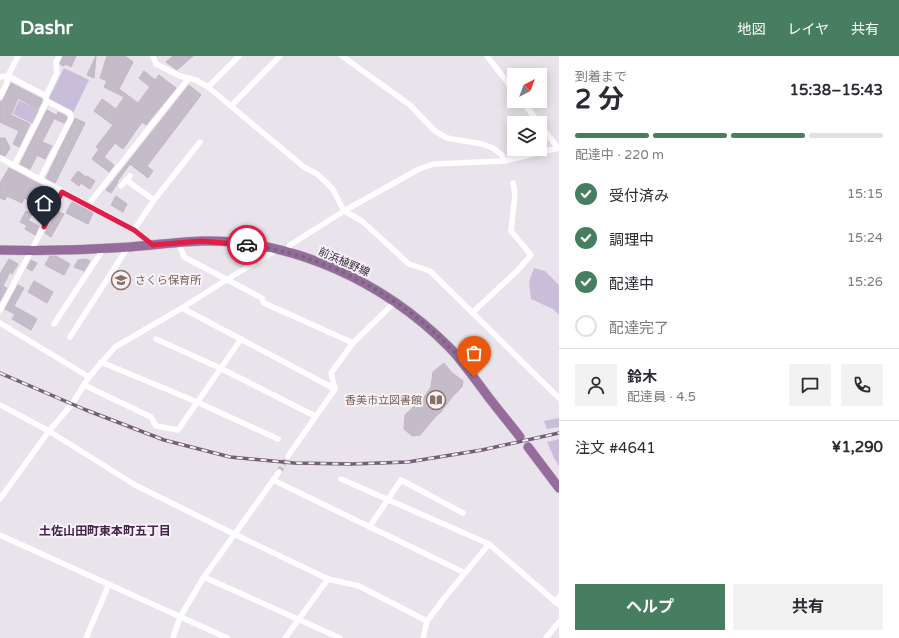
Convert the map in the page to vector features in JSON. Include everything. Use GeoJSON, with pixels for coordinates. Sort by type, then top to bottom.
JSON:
{"type":"FeatureCollection","features":[{"type":"Feature","properties":{"kind":"main road","name":"前浜植野線"},"geometry":{"type":"LineString","coordinates":[[0,250],[32,251],[128,247],[202,241],[226,242],[282,251],[318,263],[350,276],[375,289],[395,302],[433,332],[450,348],[467,368],[520,437]]}},
{"type":"Feature","properties":{"kind":"main road"},"geometry":{"type":"LineString","coordinates":[[528,447],[559,488]]}},
{"type":"Feature","properties":{"kind":"street"},"geometry":{"type":"LineString","coordinates":[[0,96],[18,56]]}},
{"type":"Feature","properties":{"kind":"street"},"geometry":{"type":"LineString","coordinates":[[14,166],[57,73],[56,62],[59,56]]}},
{"type":"Feature","properties":{"kind":"street"},"geometry":{"type":"LineString","coordinates":[[153,56],[156,64],[180,76],[196,80],[208,87],[304,167],[317,174],[332,188],[344,211],[362,221],[409,264],[430,271],[559,398]]}},
{"type":"Feature","properties":{"kind":"street"},"geometry":{"type":"LineString","coordinates":[[208,87],[239,56]]}},
{"type":"Feature","properties":{"kind":"street"},"geometry":{"type":"LineString","coordinates":[[231,106],[280,56]]}},
{"type":"Feature","properties":{"kind":"street"},"geometry":{"type":"LineString","coordinates":[[342,56],[410,105],[435,131],[447,138],[482,144],[492,148],[502,155],[504,161]]}},
{"type":"Feature","properties":{"kind":"street"},"geometry":{"type":"LineString","coordinates":[[487,56],[507,82]]}},
{"type":"Feature","properties":{"kind":"street"},"geometry":{"type":"LineString","coordinates":[[0,77],[8,76],[70,113],[71,119],[40,179]]}},
{"type":"Feature","properties":{"kind":"street"},"geometry":{"type":"LineString","coordinates":[[88,205],[189,78]]}},
{"type":"Feature","properties":{"kind":"street"},"geometry":{"type":"LineString","coordinates":[[0,499],[49,431],[72,404],[89,377],[114,347],[182,308],[226,280],[282,251],[344,211],[419,169],[434,164],[504,161],[558,148],[547,134]]}},
{"type":"Feature","properties":{"kind":"street"},"geometry":{"type":"LineString","coordinates":[[134,230],[154,200],[200,142]]}},
{"type":"Feature","properties":{"kind":"street"},"geometry":{"type":"LineString","coordinates":[[0,158],[134,230],[153,245]]}},
{"type":"Feature","properties":{"kind":"street"},"geometry":{"type":"LineString","coordinates":[[121,186],[128,178],[154,200]]}},
{"type":"Feature","properties":{"kind":"street"},"geometry":{"type":"LineString","coordinates":[[472,312],[518,270],[530,255],[511,232],[515,194],[513,183]]}},
{"type":"Feature","properties":{"kind":"street"},"geometry":{"type":"LineString","coordinates":[[0,310],[62,192]]}},
{"type":"Feature","properties":{"kind":"street"},"geometry":{"type":"LineString","coordinates":[[179,243],[184,257],[262,298],[264,303],[353,343]]}},
{"type":"Feature","properties":{"kind":"street"},"geometry":{"type":"LineString","coordinates":[[70,336],[128,247]]}},
{"type":"Feature","properties":{"kind":"street"},"geometry":{"type":"LineString","coordinates":[[54,324],[104,248]]}},
{"type":"Feature","properties":{"kind":"street"},"geometry":{"type":"LineString","coordinates":[[335,389],[330,372],[353,343],[395,302]]}},
{"type":"Feature","properties":{"kind":"street"},"geometry":{"type":"LineString","coordinates":[[182,308],[335,389]]}},
{"type":"Feature","properties":{"kind":"street"},"geometry":{"type":"LineString","coordinates":[[0,322],[89,377]]}},
{"type":"Feature","properties":{"kind":"street"},"geometry":{"type":"LineString","coordinates":[[156,339],[220,368],[316,416]]}},
{"type":"Feature","properties":{"kind":"street"},"geometry":{"type":"LineString","coordinates":[[84,385],[151,417],[156,426],[178,430],[241,339]]}},
{"type":"Feature","properties":{"kind":"street"},"geometry":{"type":"LineString","coordinates":[[101,362],[197,402],[278,439]]}},
{"type":"Feature","properties":{"kind":"street"},"geometry":{"type":"LineString","coordinates":[[288,456],[335,389]]}},
{"type":"Feature","properties":{"kind":"street"},"geometry":{"type":"LineString","coordinates":[[0,405],[49,431],[135,485],[328,578],[359,586],[427,621]]}},
{"type":"Feature","properties":{"kind":"street"},"geometry":{"type":"LineString","coordinates":[[173,638],[180,617],[204,577],[279,472]]}},
{"type":"Feature","properties":{"kind":"street"},"geometry":{"type":"LineString","coordinates":[[341,479],[489,544],[558,601]]}},
{"type":"Feature","properties":{"kind":"street"},"geometry":{"type":"LineString","coordinates":[[273,480],[465,572]]}},
{"type":"Feature","properties":{"kind":"street"},"geometry":{"type":"LineString","coordinates":[[370,526],[401,480],[462,512]]}},
{"type":"Feature","properties":{"kind":"street"},"geometry":{"type":"LineString","coordinates":[[0,535],[226,638]]}},
{"type":"Feature","properties":{"kind":"street"},"geometry":{"type":"LineString","coordinates":[[423,638],[427,621],[489,544]]}},
{"type":"Feature","properties":{"kind":"street"},"geometry":{"type":"LineString","coordinates":[[204,577],[340,638]]}},
{"type":"Feature","properties":{"kind":"street"},"geometry":{"type":"LineString","coordinates":[[285,638],[328,578]]}},
{"type":"Feature","properties":{"kind":"street"},"geometry":{"type":"LineString","coordinates":[[86,638],[109,584]]}},
{"type":"Feature","properties":{"kind":"street"},"geometry":{"type":"LineString","coordinates":[[546,638],[559,622]]}},
{"type":"Feature","properties":{"kind":"shaded area"},"geometry":{"type":"Polygon","coordinates":[[[64,68],[89,80],[73,113],[48,100],[64,68]]]}},
{"type":"Feature","properties":{"kind":"shaded area"},"geometry":{"type":"Polygon","coordinates":[[[19,100],[39,110],[33,124],[13,114],[19,100]]]}},
{"type":"Feature","properties":{"kind":"shaded area"},"geometry":{"type":"Polygon","coordinates":[[[534,268],[545,271],[559,285],[559,315],[553,309],[531,299],[529,282],[534,268]]]}},
{"type":"Feature","properties":{"kind":"shaded area"},"geometry":{"type":"Polygon","coordinates":[[[559,418],[559,427],[547,429],[544,421],[559,418]]]}},
{"type":"Feature","properties":{"kind":"shaded area"},"geometry":{"type":"Polygon","coordinates":[[[559,439],[559,466],[547,442],[559,439]]]}},
{"type":"Feature","properties":{"kind":"building"},"geometry":{"type":"Polygon","coordinates":[[[63,56],[76,56],[71,67],[65,64],[64,66],[60,64],[63,56]]]}},
{"type":"Feature","properties":{"kind":"building"},"geometry":{"type":"Polygon","coordinates":[[[96,56],[94,78],[87,75],[96,56]]]}},
{"type":"Feature","properties":{"kind":"building"},"geometry":{"type":"Polygon","coordinates":[[[107,56],[125,56],[133,62],[119,89],[138,103],[150,87],[139,78],[144,71],[155,80],[159,75],[176,88],[146,125],[142,122],[123,149],[115,143],[104,157],[114,165],[109,172],[92,159],[99,149],[96,147],[113,125],[94,111],[102,99],[116,109],[124,97],[104,87],[107,81],[100,78],[107,56]]]}},
{"type":"Feature","properties":{"kind":"building"},"geometry":{"type":"Polygon","coordinates":[[[173,56],[193,56],[177,70],[166,62],[173,56]]]}},
{"type":"Feature","properties":{"kind":"building"},"geometry":{"type":"Polygon","coordinates":[[[11,83],[42,99],[38,109],[18,98],[11,115],[30,124],[19,147],[13,144],[19,131],[0,122],[0,101],[2,102],[11,83]]]}},
{"type":"Feature","properties":{"kind":"building"},"geometry":{"type":"Polygon","coordinates":[[[189,85],[201,95],[147,166],[153,171],[148,178],[130,164],[111,193],[106,190],[189,85]]]}},
{"type":"Feature","properties":{"kind":"building"},"geometry":{"type":"Polygon","coordinates":[[[47,110],[56,115],[42,142],[52,146],[45,159],[37,155],[30,169],[20,164],[47,110]]]}},
{"type":"Feature","properties":{"kind":"building"},"geometry":{"type":"Polygon","coordinates":[[[58,112],[66,116],[67,118],[64,123],[55,119],[58,112]]]}},
{"type":"Feature","properties":{"kind":"building"},"geometry":{"type":"Polygon","coordinates":[[[75,118],[85,123],[55,183],[46,178],[75,118]]]}},
{"type":"Feature","properties":{"kind":"building"},"geometry":{"type":"Polygon","coordinates":[[[0,138],[5,138],[10,148],[5,156],[0,154],[0,138]]]}},
{"type":"Feature","properties":{"kind":"building"},"geometry":{"type":"Polygon","coordinates":[[[9,168],[56,193],[52,201],[39,194],[35,203],[24,198],[22,203],[7,196],[5,200],[0,198],[0,183],[9,168]]]}},
{"type":"Feature","properties":{"kind":"building"},"geometry":{"type":"Polygon","coordinates":[[[78,171],[95,181],[90,189],[81,183],[79,186],[71,180],[78,171]]]}},
{"type":"Feature","properties":{"kind":"building"},"geometry":{"type":"Polygon","coordinates":[[[116,196],[127,204],[123,212],[111,205],[116,196]]]}},
{"type":"Feature","properties":{"kind":"building"},"geometry":{"type":"Polygon","coordinates":[[[72,202],[93,213],[88,224],[66,213],[72,202]]]}},
{"type":"Feature","properties":{"kind":"building"},"geometry":{"type":"Polygon","coordinates":[[[26,211],[32,214],[26,225],[20,222],[26,211]]]}},
{"type":"Feature","properties":{"kind":"building"},"geometry":{"type":"Polygon","coordinates":[[[57,211],[64,214],[51,237],[45,233],[57,211]]]}},
{"type":"Feature","properties":{"kind":"building"},"geometry":{"type":"Polygon","coordinates":[[[29,221],[39,226],[35,235],[25,229],[29,221]]]}},
{"type":"Feature","properties":{"kind":"building"},"geometry":{"type":"Polygon","coordinates":[[[50,256],[56,256],[70,264],[64,275],[45,265],[50,256]]]}},
{"type":"Feature","properties":{"kind":"building"},"geometry":{"type":"Polygon","coordinates":[[[9,259],[18,264],[12,274],[10,272],[3,286],[7,288],[0,301],[0,274],[9,259]]]}},
{"type":"Feature","properties":{"kind":"building"},"geometry":{"type":"Polygon","coordinates":[[[86,259],[90,261],[84,271],[74,267],[78,260],[86,259]]]}},
{"type":"Feature","properties":{"kind":"building"},"geometry":{"type":"Polygon","coordinates":[[[31,260],[37,263],[32,271],[27,268],[31,260]]]}},
{"type":"Feature","properties":{"kind":"building"},"geometry":{"type":"Polygon","coordinates":[[[34,281],[53,292],[47,303],[28,292],[34,281]]]}},
{"type":"Feature","properties":{"kind":"building"},"geometry":{"type":"Polygon","coordinates":[[[18,285],[24,288],[14,306],[37,319],[31,330],[12,319],[15,314],[5,309],[18,285]]]}},
{"type":"Feature","properties":{"kind":"building","name":"香美市立図書館"},"geometry":{"type":"Polygon","coordinates":[[[444,363],[451,372],[463,381],[462,387],[420,435],[412,436],[404,429],[405,415],[424,397],[431,387],[433,372],[444,363]]]}},
{"type":"Feature","properties":{"kind":"tunnel"},"geometry":{"type":"LineString","coordinates":[[279,472],[288,456]]}},
{"type":"Feature","properties":{"kind":"railway"},"geometry":{"type":"LineString","coordinates":[[0,373],[86,410],[164,440],[230,457],[294,463],[351,464],[408,462],[482,450],[559,433]]}},
{"type":"Feature","properties":{"kind":"way so far"},"geometry":{"type":"LineString","coordinates":[[247,245],[278,249],[350,276],[375,289],[395,302],[433,332],[450,348],[474,377]]}},
{"type":"Feature","properties":{"kind":"place","name":"さくら保育所"},"geometry":{"type":"Point","coordinates":[121,280]}},
{"type":"Feature","properties":{"kind":"place","name":"香美市立図書館"},"geometry":{"type":"Point","coordinates":[436,400]}},
{"type":"Feature","properties":{"kind":"district","name":"土佐山田町東本町五丁目"},"geometry":{"type":"Point","coordinates":[105,531]}},
{"type":"Feature","properties":{"kind":"route"},"geometry":{"type":"LineString","coordinates":[[44,227],[62,192],[134,230],[153,245],[202,241],[247,245]]}}]}
